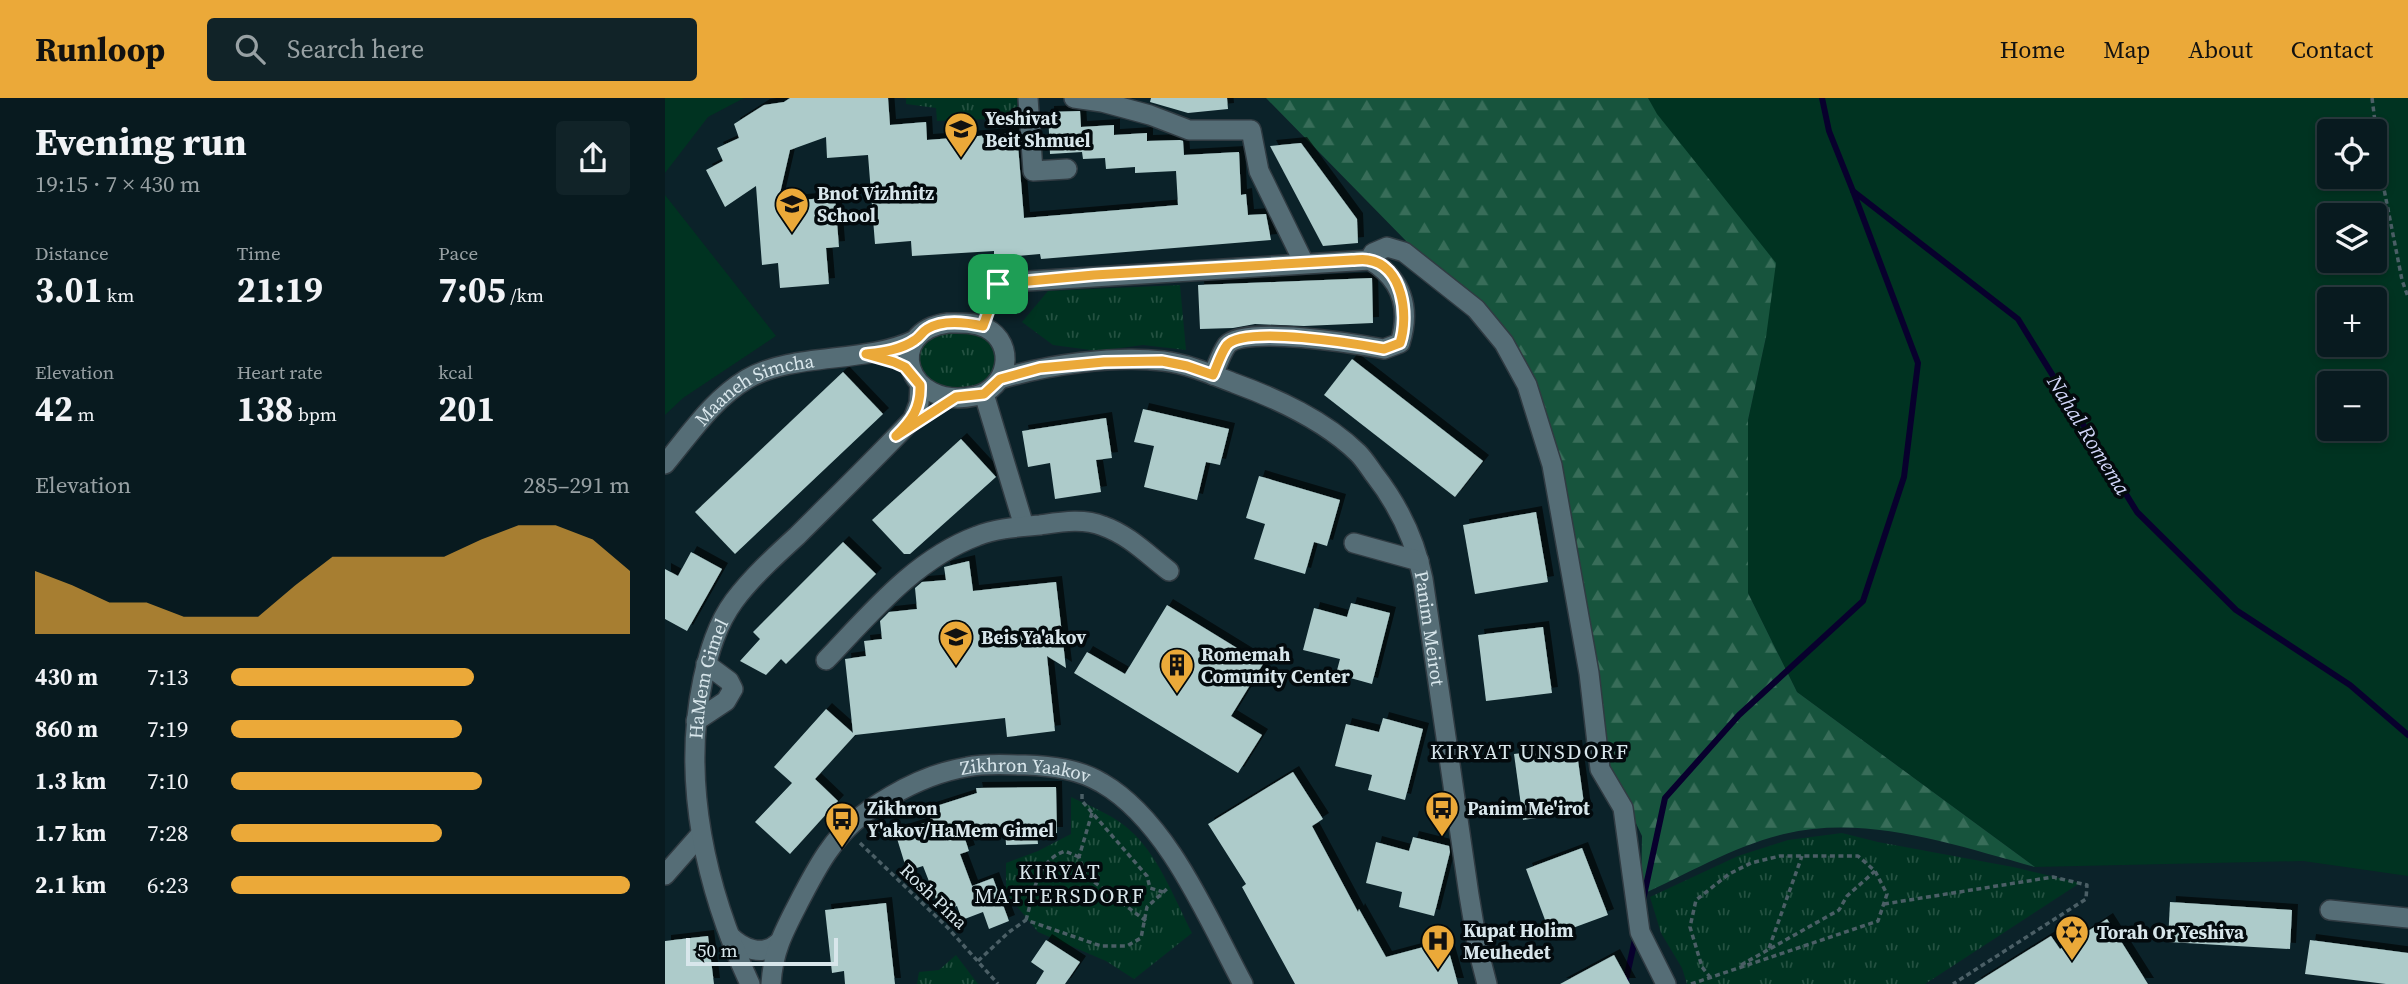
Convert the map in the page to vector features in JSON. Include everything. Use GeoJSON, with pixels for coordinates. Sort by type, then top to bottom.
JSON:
{"type":"FeatureCollection","features":[{"type":"Feature","properties":{"kind":"street"},"geometry":{"type":"LineString","coordinates":[[1028,98],[1033,172],[1067,169]]}},
{"type":"Feature","properties":{"kind":"street"},"geometry":{"type":"LineString","coordinates":[[1074,98],[1150,114],[1189,130],[1251,130],[1259,172],[1304,262]]}},
{"type":"Feature","properties":{"kind":"street"},"geometry":{"type":"LineString","coordinates":[[1370,260],[1373,253],[1387,247],[1404,252],[1476,309],[1504,343],[1527,385],[1552,465],[1589,673],[1600,769],[1623,808],[1640,932],[1666,984]]}},
{"type":"Feature","properties":{"kind":"street"},"geometry":{"type":"LineString","coordinates":[[1028,281],[1370,260],[1386,269],[1400,287],[1404,329],[1400,343],[1384,349],[1271,335],[1240,337],[1228,345],[1213,375]]}},
{"type":"Feature","properties":{"kind":"street"},"geometry":{"type":"LineString","coordinates":[[970,323],[983,326],[994,333],[1002,343],[1006,355],[1005,368],[1000,379],[984,394],[936,396],[916,380],[910,365],[911,352],[915,340],[924,331],[936,325],[970,323]]}},
{"type":"Feature","properties":{"kind":"street","name":"Maaneh Simcha"},"geometry":{"type":"LineString","coordinates":[[665,464],[710,410],[729,391],[748,378],[786,366],[889,351],[915,340]]}},
{"type":"Feature","properties":{"kind":"street","name":"Panim Meirot"},"geometry":{"type":"LineString","coordinates":[[1002,343],[1038,361],[1055,365]]}},
{"type":"Feature","properties":{"kind":"street","name":"Maaneh Simcha"},"geometry":{"type":"LineString","coordinates":[[866,354],[894,362],[916,380]]}},
{"type":"Feature","properties":{"kind":"street","name":"Panim Meirot"},"geometry":{"type":"LineString","coordinates":[[1000,379],[1055,365],[1162,361],[1187,366],[1268,395],[1318,422],[1359,454],[1403,518],[1416,546],[1469,895],[1487,984]]}},
{"type":"Feature","properties":{"kind":"street","name":"HaMem Gimel"},"geometry":{"type":"LineString","coordinates":[[751,984],[717,902],[701,834],[694,765],[696,721],[706,664],[718,627],[734,601],[913,419],[919,403],[916,380]]}},
{"type":"Feature","properties":{"kind":"street"},"geometry":{"type":"LineString","coordinates":[[984,394],[1024,526]]}},
{"type":"Feature","properties":{"kind":"street","name":"HaMem Gimel"},"geometry":{"type":"LineString","coordinates":[[896,436],[956,397]]}},
{"type":"Feature","properties":{"kind":"street"},"geometry":{"type":"LineString","coordinates":[[826,660],[895,587],[943,551],[996,530],[1074,521],[1102,525],[1125,536],[1168,572]]}},
{"type":"Feature","properties":{"kind":"street"},"geometry":{"type":"LineString","coordinates":[[1354,543],[1419,561]]}},
{"type":"Feature","properties":{"kind":"street"},"geometry":{"type":"LineString","coordinates":[[696,721],[726,701],[733,689],[729,681],[706,664]]}},
{"type":"Feature","properties":{"kind":"street","name":"Zikhron Yaakov"},"geometry":{"type":"LineString","coordinates":[[771,984],[778,943],[830,848],[880,803],[912,785],[968,766],[1046,766],[1074,771],[1121,795],[1164,842],[1243,984]]}},
{"type":"Feature","properties":{"kind":"street"},"geometry":{"type":"LineString","coordinates":[[665,875],[701,834]]}},
{"type":"Feature","properties":{"kind":"street"},"geometry":{"type":"LineString","coordinates":[[2330,910],[2408,918]]}},
{"type":"Feature","properties":{"kind":"street"},"geometry":{"type":"LineString","coordinates":[[728,934],[740,945],[753,950],[768,950],[778,943]]}},
{"type":"Feature","properties":{"kind":"path"},"geometry":{"type":"LineString","coordinates":[[2372,98],[2383,184],[2402,280],[2408,297]]}},
{"type":"Feature","properties":{"kind":"path"},"geometry":{"type":"LineString","coordinates":[[983,326],[998,284],[1028,281]]}},
{"type":"Feature","properties":{"kind":"path"},"geometry":{"type":"LineString","coordinates":[[1083,775],[1082,802],[1147,876],[1150,888],[1163,892]]}},
{"type":"Feature","properties":{"kind":"path"},"geometry":{"type":"LineString","coordinates":[[1092,813],[1079,857],[1086,876],[1146,921]]}},
{"type":"Feature","properties":{"kind":"path","name":"Rosh Pina"},"geometry":{"type":"LineString","coordinates":[[848,830],[948,928],[998,984]]}},
{"type":"Feature","properties":{"kind":"path"},"geometry":{"type":"LineString","coordinates":[[978,961],[1026,920],[1040,871],[1052,856],[1065,851],[1079,857]]}},
{"type":"Feature","properties":{"kind":"path"},"geometry":{"type":"LineString","coordinates":[[1691,984],[1878,921],[1887,894],[1875,871],[1858,856],[1780,856],[1751,863],[1729,874],[1696,900],[1690,927],[1702,967],[1710,977]]}},
{"type":"Feature","properties":{"kind":"path"},"geometry":{"type":"LineString","coordinates":[[1769,950],[1802,856]]}},
{"type":"Feature","properties":{"kind":"path"},"geometry":{"type":"LineString","coordinates":[[1733,970],[1839,910],[1847,896],[1875,871]]}},
{"type":"Feature","properties":{"kind":"path"},"geometry":{"type":"LineString","coordinates":[[1026,920],[1101,946],[1127,946],[1141,938],[1147,908],[1184,875]]}},
{"type":"Feature","properties":{"kind":"path"},"geometry":{"type":"LineString","coordinates":[[1884,904],[2053,877],[2087,885],[2086,899],[1953,984]]}},
{"type":"Feature","properties":{"kind":"green space"},"geometry":{"type":"Polygon","coordinates":[[[665,98],[744,98],[708,117],[665,173],[665,98]]]}},
{"type":"Feature","properties":{"kind":"green space"},"geometry":{"type":"Polygon","coordinates":[[[906,98],[1017,98],[1018,118],[937,121],[936,108],[906,104],[906,98]]]}},
{"type":"Feature","properties":{"kind":"green space"},"geometry":{"type":"Polygon","coordinates":[[[1266,98],[1648,98],[1657,114],[1776,263],[1766,337],[1748,420],[1748,593],[1797,692],[2035,867],[1911,835],[1879,830],[1816,829],[1765,839],[1711,861],[1641,895],[1642,836],[1607,762],[1599,669],[1541,399],[1489,314],[1410,245],[1266,98]]]}},
{"type":"Feature","properties":{"kind":"green space"},"geometry":{"type":"Polygon","coordinates":[[[1648,98],[2408,98],[2408,876],[2303,861],[2035,867],[1797,692],[1748,593],[1748,420],[1766,337],[1648,98]]]}},
{"type":"Feature","properties":{"kind":"green space"},"geometry":{"type":"Polygon","coordinates":[[[665,195],[776,336],[683,398],[665,415],[665,195]]]}},
{"type":"Feature","properties":{"kind":"green space"},"geometry":{"type":"Polygon","coordinates":[[[1180,285],[1186,350],[1143,345],[1098,351],[1053,345],[1022,322],[1048,291],[1180,285]]]}},
{"type":"Feature","properties":{"kind":"green space"},"geometry":{"type":"Polygon","coordinates":[[[968,331],[987,338],[993,347],[996,366],[992,375],[979,387],[948,390],[921,376],[917,354],[923,340],[945,332],[968,331]]]}},
{"type":"Feature","properties":{"kind":"green space"},"geometry":{"type":"Polygon","coordinates":[[[1071,797],[1119,822],[1143,843],[1166,880],[1192,933],[1134,979],[1106,961],[1038,932],[1006,893],[1006,863],[1071,834],[1071,797]]]}},
{"type":"Feature","properties":{"kind":"green space"},"geometry":{"type":"Polygon","coordinates":[[[1842,833],[2080,883],[1925,984],[1687,984],[1682,968],[1661,933],[1650,897],[1738,856],[1788,840],[1842,833]]]}},
{"type":"Feature","properties":{"kind":"green space"},"geometry":{"type":"Polygon","coordinates":[[[956,955],[978,984],[917,984],[919,972],[939,970],[956,955]]]}},
{"type":"Feature","properties":{"kind":"building"},"geometry":{"type":"Polygon","coordinates":[[[790,98],[888,98],[890,125],[926,122],[927,140],[1017,133],[1024,218],[1178,205],[1176,171],[1135,173],[1135,167],[1106,169],[1105,158],[1083,159],[1082,152],[1050,154],[1048,112],[1080,111],[1081,127],[1114,125],[1114,135],[1147,133],[1147,141],[1180,140],[1183,141],[1184,155],[1239,152],[1241,195],[1246,194],[1248,215],[1266,214],[1271,240],[1041,259],[1040,254],[994,258],[994,251],[912,256],[911,241],[875,244],[868,155],[827,158],[826,137],[790,150],[778,202],[835,197],[839,247],[826,248],[829,284],[780,288],[778,263],[762,265],[756,186],[725,207],[706,170],[723,161],[717,148],[739,138],[734,124],[764,105],[784,102],[790,98]]]}},
{"type":"Feature","properties":{"kind":"building"},"geometry":{"type":"Polygon","coordinates":[[[1151,98],[1227,98],[1228,109],[1188,113],[1150,102],[1151,98]]]}},
{"type":"Feature","properties":{"kind":"building"},"geometry":{"type":"Polygon","coordinates":[[[1301,143],[1357,219],[1358,243],[1323,246],[1270,146],[1301,143]]]}},
{"type":"Feature","properties":{"kind":"building"},"geometry":{"type":"Polygon","coordinates":[[[1372,278],[1373,323],[1304,326],[1255,324],[1200,329],[1198,285],[1372,278]]]}},
{"type":"Feature","properties":{"kind":"building"},"geometry":{"type":"Polygon","coordinates":[[[1352,359],[1483,461],[1455,497],[1324,395],[1352,359]]]}},
{"type":"Feature","properties":{"kind":"building"},"geometry":{"type":"Polygon","coordinates":[[[843,372],[883,414],[735,554],[695,512],[843,372]]]}},
{"type":"Feature","properties":{"kind":"building"},"geometry":{"type":"Polygon","coordinates":[[[1143,409],[1229,429],[1220,465],[1206,462],[1197,500],[1144,487],[1154,446],[1134,442],[1143,409]]]}},
{"type":"Feature","properties":{"kind":"building"},"geometry":{"type":"Polygon","coordinates":[[[1106,418],[1112,458],[1096,460],[1101,492],[1055,499],[1050,463],[1028,467],[1022,431],[1106,418]]]}},
{"type":"Feature","properties":{"kind":"building"},"geometry":{"type":"Polygon","coordinates":[[[961,439],[996,477],[910,554],[904,554],[872,520],[961,439]]]}},
{"type":"Feature","properties":{"kind":"building"},"geometry":{"type":"Polygon","coordinates":[[[1259,476],[1340,500],[1327,546],[1314,542],[1305,574],[1254,559],[1265,524],[1246,518],[1259,476]]]}},
{"type":"Feature","properties":{"kind":"building"},"geometry":{"type":"Polygon","coordinates":[[[1536,512],[1548,582],[1475,594],[1463,525],[1536,512]]]}},
{"type":"Feature","properties":{"kind":"building"},"geometry":{"type":"Polygon","coordinates":[[[843,542],[876,574],[786,664],[781,659],[766,675],[740,661],[760,639],[753,632],[843,542]]]}},
{"type":"Feature","properties":{"kind":"building"},"geometry":{"type":"Polygon","coordinates":[[[691,552],[722,569],[687,631],[665,619],[665,569],[678,576],[691,552]]]}},
{"type":"Feature","properties":{"kind":"building"},"geometry":{"type":"Polygon","coordinates":[[[969,561],[973,591],[1056,582],[1066,668],[1047,656],[1055,731],[1007,737],[1005,718],[855,735],[815,779],[838,801],[790,854],[755,822],[792,783],[774,767],[826,709],[853,733],[845,659],[866,656],[864,641],[882,639],[880,621],[889,612],[917,609],[915,588],[922,582],[946,580],[944,567],[969,561]]]}},
{"type":"Feature","properties":{"kind":"building"},"geometry":{"type":"Polygon","coordinates":[[[1351,603],[1390,613],[1372,684],[1336,674],[1340,659],[1303,650],[1314,608],[1347,617],[1351,603]]]}},
{"type":"Feature","properties":{"kind":"building","name":"Romemah Comunity Center"},"geometry":{"type":"Polygon","coordinates":[[[1167,605],[1263,664],[1231,716],[1262,735],[1238,773],[1074,673],[1087,652],[1125,674],[1167,605]]]}},
{"type":"Feature","properties":{"kind":"building"},"geometry":{"type":"Polygon","coordinates":[[[1543,627],[1552,693],[1486,701],[1478,635],[1543,627]]]}},
{"type":"Feature","properties":{"kind":"building"},"geometry":{"type":"Polygon","coordinates":[[[1383,718],[1423,729],[1405,800],[1368,790],[1372,775],[1335,766],[1346,724],[1379,732],[1383,718]]]}},
{"type":"Feature","properties":{"kind":"building"},"geometry":{"type":"Polygon","coordinates":[[[1576,746],[1585,811],[1523,820],[1514,754],[1576,746]]]}},
{"type":"Feature","properties":{"kind":"building"},"geometry":{"type":"Polygon","coordinates":[[[1293,772],[1323,819],[1312,826],[1358,912],[1359,909],[1386,957],[1446,941],[1458,984],[1295,984],[1242,887],[1246,884],[1208,824],[1293,772]]]}},
{"type":"Feature","properties":{"kind":"building"},"geometry":{"type":"Polygon","coordinates":[[[1056,787],[1057,833],[1037,833],[1038,844],[1006,845],[1005,827],[961,827],[969,851],[960,854],[972,886],[993,878],[1009,921],[989,929],[983,912],[962,920],[957,906],[941,912],[923,866],[907,871],[895,832],[931,821],[927,809],[977,793],[976,788],[1056,787]]]}},
{"type":"Feature","properties":{"kind":"building"},"geometry":{"type":"Polygon","coordinates":[[[1413,837],[1449,846],[1450,852],[1434,916],[1399,907],[1402,892],[1366,883],[1376,842],[1409,851],[1413,837]]]}},
{"type":"Feature","properties":{"kind":"building"},"geometry":{"type":"Polygon","coordinates":[[[1582,848],[1608,915],[1551,936],[1526,869],[1582,848]]]}},
{"type":"Feature","properties":{"kind":"building"},"geometry":{"type":"Polygon","coordinates":[[[2170,902],[2292,910],[2290,949],[2168,942],[2170,902]]]}},
{"type":"Feature","properties":{"kind":"building"},"geometry":{"type":"Polygon","coordinates":[[[886,903],[895,984],[845,984],[844,971],[832,973],[825,910],[886,903]]]}},
{"type":"Feature","properties":{"kind":"building","name":"Torah Or Yeshiva"},"geometry":{"type":"Polygon","coordinates":[[[2107,919],[2148,984],[1974,984],[2051,936],[2060,949],[2107,919]]]}},
{"type":"Feature","properties":{"kind":"building"},"geometry":{"type":"Polygon","coordinates":[[[708,936],[714,984],[665,984],[665,941],[708,936]]]}},
{"type":"Feature","properties":{"kind":"building"},"geometry":{"type":"Polygon","coordinates":[[[1046,940],[1080,962],[1065,984],[1036,984],[1044,971],[1031,962],[1046,940]]]}},
{"type":"Feature","properties":{"kind":"building"},"geometry":{"type":"Polygon","coordinates":[[[2310,940],[2408,953],[2408,984],[2386,984],[2305,974],[2310,940]]]}},
{"type":"Feature","properties":{"kind":"building"},"geometry":{"type":"Polygon","coordinates":[[[1614,955],[1630,984],[1560,984],[1614,955]]]}},
{"type":"Feature","properties":{"kind":"waterway","name":"Nahal Romema"},"geometry":{"type":"LineString","coordinates":[[1822,98],[1829,131],[1853,191],[2018,319],[2137,512],[2236,610],[2350,685],[2408,735]]}},
{"type":"Feature","properties":{"kind":"waterway"},"geometry":{"type":"LineString","coordinates":[[1643,900],[1665,798],[1739,715],[1863,601],[1904,477],[1918,363],[1853,191]]}},
{"type":"Feature","properties":{"kind":"waterway"},"geometry":{"type":"LineString","coordinates":[[1625,984],[1636,935]]}},
{"type":"Feature","properties":{"kind":"place","name":"Yeshivat Beit Shmuel"},"geometry":{"type":"Point","coordinates":[961,159]}},
{"type":"Feature","properties":{"kind":"place","name":"Bnot Vizhnitz School"},"geometry":{"type":"Point","coordinates":[792,234]}},
{"type":"Feature","properties":{"kind":"place","name":"Beis Ya'akov"},"geometry":{"type":"Point","coordinates":[956,667]}},
{"type":"Feature","properties":{"kind":"place","name":"Romemah Comunity Center"},"geometry":{"type":"Point","coordinates":[1177,695]}},
{"type":"Feature","properties":{"kind":"place","name":"Panim Me'irot"},"geometry":{"type":"Point","coordinates":[1442,838]}},
{"type":"Feature","properties":{"kind":"place","name":"Zikhron Y'akov/HaMem Gimel"},"geometry":{"type":"Point","coordinates":[842,849]}},
{"type":"Feature","properties":{"kind":"place","name":"Torah Or Yeshiva"},"geometry":{"type":"Point","coordinates":[2072,962]}},
{"type":"Feature","properties":{"kind":"place","name":"Kupat Holim Meuhedet"},"geometry":{"type":"Point","coordinates":[1438,971]}},
{"type":"Feature","properties":{"kind":"district","name":"KIRYAT UNSDORF"},"geometry":{"type":"Point","coordinates":[1530,751]}},
{"type":"Feature","properties":{"kind":"district","name":"KIRYAT MATTERSDORF"},"geometry":{"type":"Point","coordinates":[1060,883]}},
{"type":"Feature","properties":{"kind":"route"},"geometry":{"type":"LineString","coordinates":[[1370,260],[1386,269],[1400,287],[1404,329],[1400,343],[1384,349],[1271,335],[1240,337],[1228,345],[1213,375],[1162,361],[1104,362],[1040,368],[1000,379],[984,394],[956,397],[896,436],[913,419],[919,403],[920,385],[905,367],[866,354],[902,346],[936,325],[970,323],[983,326],[998,284],[1094,275],[1370,260]]}}]}
